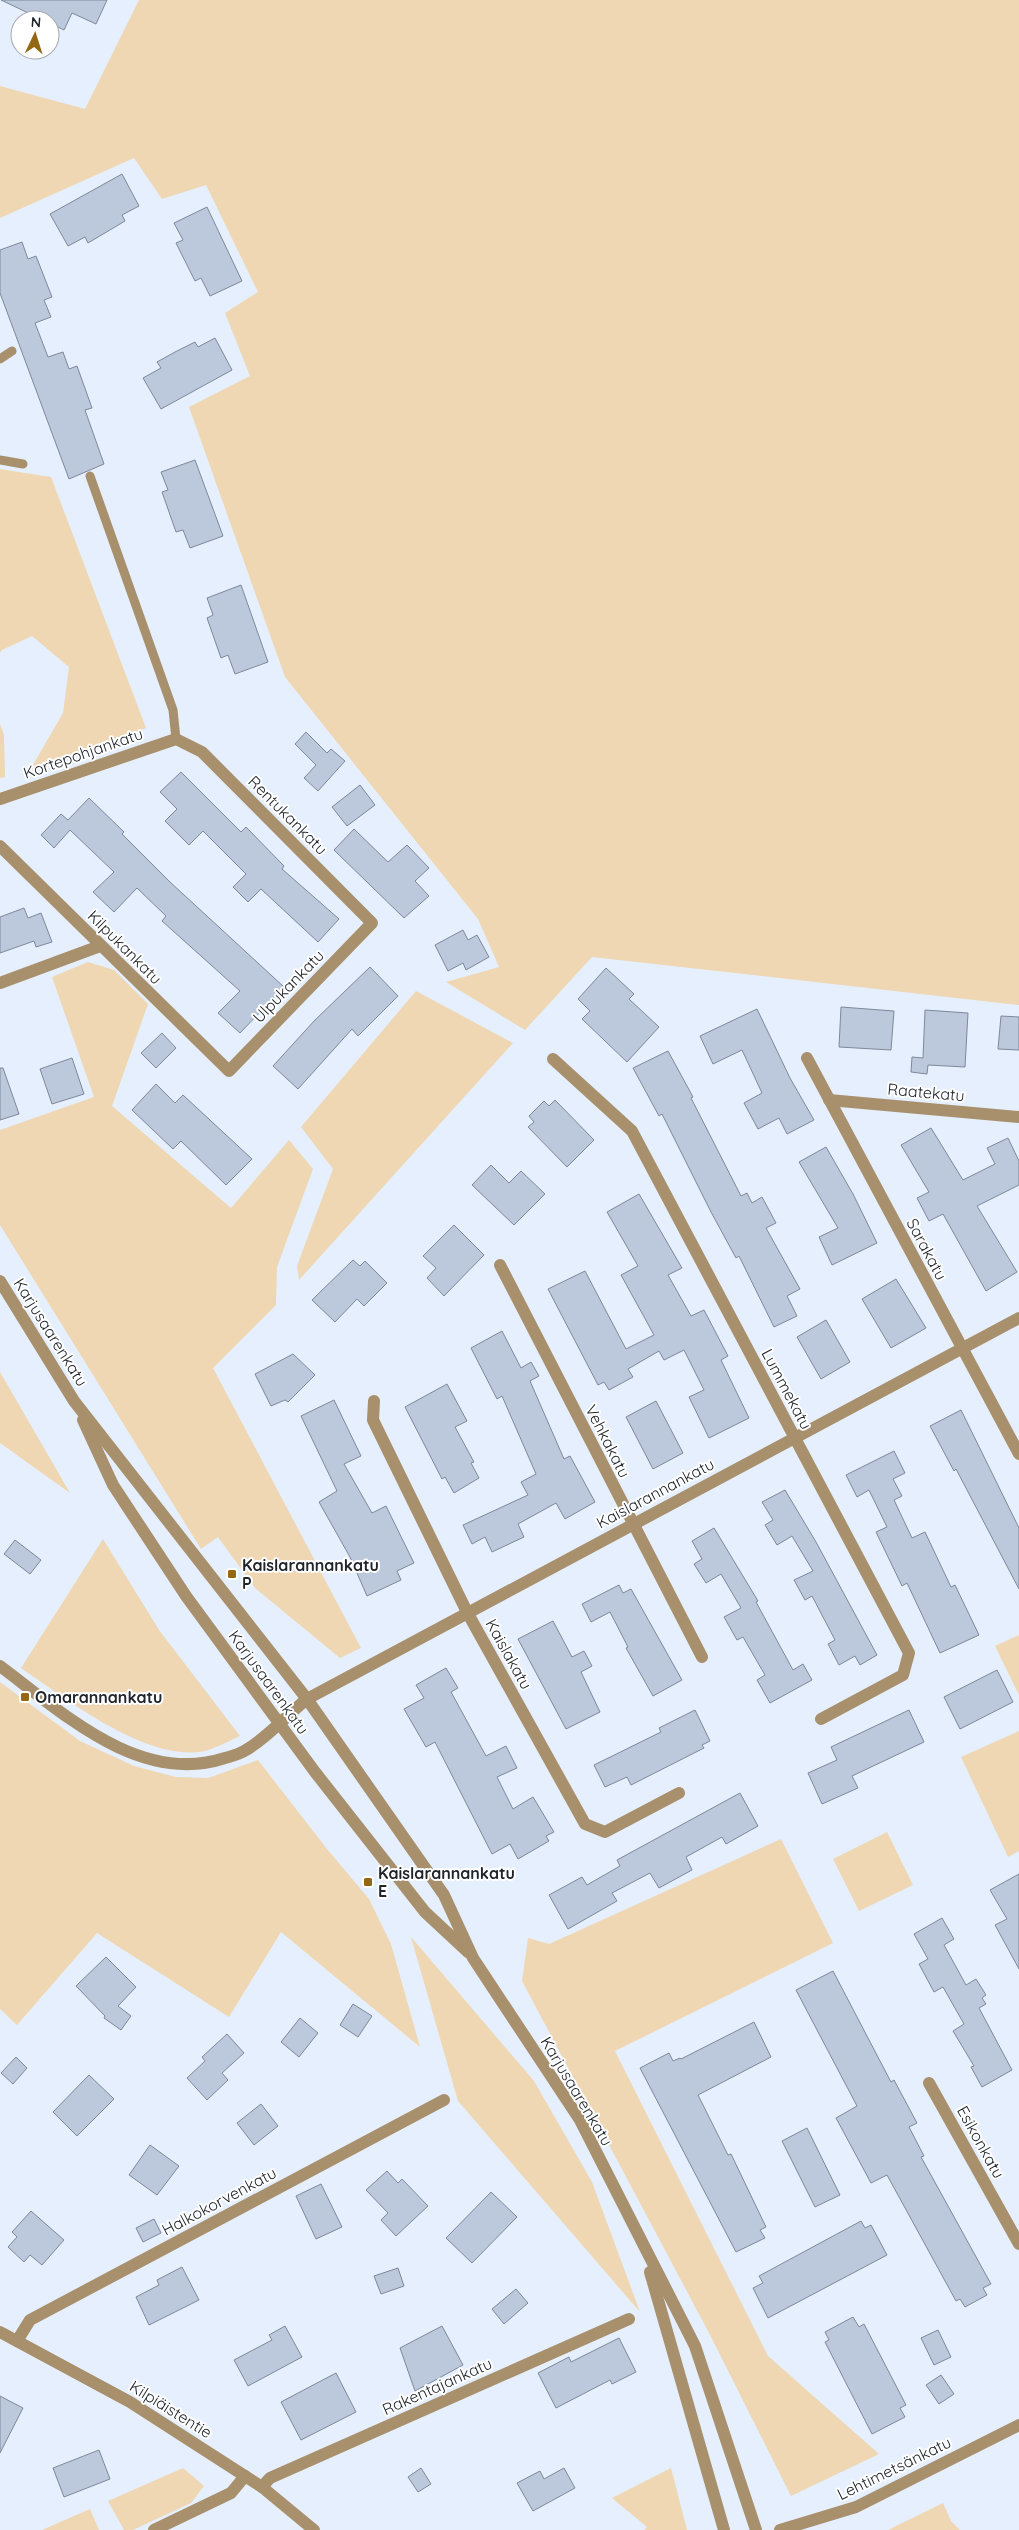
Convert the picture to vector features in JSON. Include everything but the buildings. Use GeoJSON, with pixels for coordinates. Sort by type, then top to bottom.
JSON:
{"type":"FeatureCollection","features":[{"type":"Feature","properties":{"kind":"street","name":"Kortepohjankatu"},"geometry":{"type":"LineString","coordinates":[[0,799],[176,738]]}},
{"type":"Feature","properties":{"kind":"street","name":"Rentukankatu"},"geometry":{"type":"LineString","coordinates":[[176,738],[202,752],[372,923]]}},
{"type":"Feature","properties":{"kind":"street","name":"Kilpukankatu"},"geometry":{"type":"LineString","coordinates":[[0,846],[228,1071]]}},
{"type":"Feature","properties":{"kind":"street","name":"Ulpukankatu"},"geometry":{"type":"LineString","coordinates":[[228,1071],[372,923]]}},
{"type":"Feature","properties":{"kind":"street"},"geometry":{"type":"LineString","coordinates":[[0,983],[100,946]]}},
{"type":"Feature","properties":{"kind":"street","name":"Sarakatu"},"geometry":{"type":"LineString","coordinates":[[807,1058],[1019,1454]]}},
{"type":"Feature","properties":{"kind":"street","name":"Lummekatu"},"geometry":{"type":"LineString","coordinates":[[554,1059],[632,1131],[909,1653],[903,1675],[821,1719]]}},
{"type":"Feature","properties":{"kind":"street","name":"Raatekatu"},"geometry":{"type":"LineString","coordinates":[[829,1100],[1019,1117]]}},
{"type":"Feature","properties":{"kind":"street","name":"Vehkakatu"},"geometry":{"type":"LineString","coordinates":[[500,1265],[702,1657]]}},
{"type":"Feature","properties":{"kind":"street","name":"Karjusaarenkatu"},"geometry":{"type":"LineString","coordinates":[[0,1281],[74,1401],[307,1699],[444,1895],[474,1958],[580,2120],[695,2346],[756,2530]]}},
{"type":"Feature","properties":{"kind":"street","name":"Kaislarannankatu"},"geometry":{"type":"LineString","coordinates":[[0,1666],[88,1731],[138,1757],[178,1765],[206,1764],[246,1751],[307,1699],[1019,1318]]}},
{"type":"Feature","properties":{"kind":"street","name":"Karjusaarenkatu"},"geometry":{"type":"LineString","coordinates":[[74,1401],[113,1485],[186,1596],[279,1722],[425,1912],[474,1958]]}},
{"type":"Feature","properties":{"kind":"street","name":"Kaislakatu"},"geometry":{"type":"LineString","coordinates":[[374,1401],[373,1420],[467,1612],[585,1824],[605,1832],[679,1793]]}},
{"type":"Feature","properties":{"kind":"street","name":"Esikonkatu"},"geometry":{"type":"LineString","coordinates":[[929,2083],[1019,2244]]}},
{"type":"Feature","properties":{"kind":"street","name":"Halkokorvenkatu"},"geometry":{"type":"LineString","coordinates":[[17,2341],[30,2320],[444,2100]]}},
{"type":"Feature","properties":{"kind":"street","name":"Karjusaarenkatu"},"geometry":{"type":"LineString","coordinates":[[643,2246],[724,2530]]}},
{"type":"Feature","properties":{"kind":"street","name":"Rakentajankatu"},"geometry":{"type":"LineString","coordinates":[[262,2487],[270,2478],[629,2319]]}},
{"type":"Feature","properties":{"kind":"street","name":"Kilpiäistentie"},"geometry":{"type":"LineString","coordinates":[[0,2332],[130,2402],[262,2487],[314,2530]]}},
{"type":"Feature","properties":{"kind":"street","name":"Lehtimetsänkatu"},"geometry":{"type":"LineString","coordinates":[[780,2530],[856,2507],[1019,2424]]}},
{"type":"Feature","properties":{"kind":"street"},"geometry":{"type":"LineString","coordinates":[[154,2530],[231,2493],[245,2476]]}},
{"type":"Feature","properties":{"kind":"lane"},"geometry":{"type":"LineString","coordinates":[[0,359],[12,351]]}},
{"type":"Feature","properties":{"kind":"lane"},"geometry":{"type":"LineString","coordinates":[[0,460],[23,464]]}},
{"type":"Feature","properties":{"kind":"lane"},"geometry":{"type":"LineString","coordinates":[[90,476],[172,710],[176,738]]}},
{"type":"Feature","properties":{"kind":"shaded area"},"geometry":{"type":"Polygon","coordinates":[[[139,0],[1019,0],[1019,1005],[592,957],[525,1030],[446,982],[499,967],[478,919],[285,677],[189,407],[250,376],[225,313],[258,292],[206,185],[162,199],[134,158],[0,218],[0,86],[85,109],[139,0]]]}},
{"type":"Feature","properties":{"kind":"shaded area"},"geometry":{"type":"Polygon","coordinates":[[[0,469],[51,477],[146,728],[30,770],[63,713],[69,667],[32,636],[2,650],[0,653],[0,469]]]}},
{"type":"Feature","properties":{"kind":"shaded area"},"geometry":{"type":"Polygon","coordinates":[[[0,724],[4,735],[5,777],[0,778],[0,724]]]}},
{"type":"Feature","properties":{"kind":"shaded area"},"geometry":{"type":"Polygon","coordinates":[[[88,962],[114,970],[148,1004],[112,1106],[231,1208],[289,1140],[313,1169],[277,1267],[276,1305],[213,1368],[361,1648],[340,1658],[255,1588],[218,1537],[201,1549],[0,1225],[0,1130],[94,1097],[52,977],[88,962]]]}},
{"type":"Feature","properties":{"kind":"shaded area"},"geometry":{"type":"Polygon","coordinates":[[[416,991],[513,1043],[299,1280],[297,1266],[333,1169],[301,1127],[416,991]]]}},
{"type":"Feature","properties":{"kind":"shaded area"},"geometry":{"type":"Polygon","coordinates":[[[0,1372],[70,1493],[0,1443],[0,1372]]]}},
{"type":"Feature","properties":{"kind":"shaded area"},"geometry":{"type":"Polygon","coordinates":[[[103,1539],[159,1630],[240,1736],[205,1751],[182,1752],[158,1747],[108,1726],[21,1668],[103,1539]]]}},
{"type":"Feature","properties":{"kind":"shaded area"},"geometry":{"type":"Polygon","coordinates":[[[1019,1635],[1019,1695],[995,1646],[1019,1635]]]}},
{"type":"Feature","properties":{"kind":"shaded area"},"geometry":{"type":"Polygon","coordinates":[[[0,1682],[80,1741],[134,1766],[176,1777],[208,1778],[258,1760],[327,1849],[369,1899],[391,1944],[420,2047],[281,1932],[229,2017],[97,1933],[17,2025],[0,2009],[0,1682]]]}},
{"type":"Feature","properties":{"kind":"shaded area"},"geometry":{"type":"Polygon","coordinates":[[[1019,1731],[1019,1851],[1008,1857],[961,1757],[1019,1731]]]}},
{"type":"Feature","properties":{"kind":"shaded area"},"geometry":{"type":"Polygon","coordinates":[[[887,1832],[913,1885],[859,1911],[833,1859],[887,1832]]]}},
{"type":"Feature","properties":{"kind":"shaded area"},"geometry":{"type":"Polygon","coordinates":[[[781,1839],[833,1943],[615,2051],[768,2356],[879,2454],[791,2496],[709,2333],[522,1981],[528,1938],[549,1944],[781,1839]]]}},
{"type":"Feature","properties":{"kind":"shaded area"},"geometry":{"type":"Polygon","coordinates":[[[411,1937],[534,2081],[592,2182],[640,2312],[458,2101],[411,1937]]]}},
{"type":"Feature","properties":{"kind":"shaded area"},"geometry":{"type":"Polygon","coordinates":[[[183,2468],[204,2486],[191,2503],[133,2530],[124,2530],[108,2501],[183,2468]]]}},
{"type":"Feature","properties":{"kind":"shaded area"},"geometry":{"type":"Polygon","coordinates":[[[671,2468],[687,2530],[644,2530],[647,2527],[612,2498],[671,2468]]]}},
{"type":"Feature","properties":{"kind":"shaded area"},"geometry":{"type":"Polygon","coordinates":[[[943,2503],[951,2521],[960,2530],[888,2530],[943,2503]]]}},
{"type":"Feature","properties":{"kind":"shaded area"},"geometry":{"type":"Polygon","coordinates":[[[90,2509],[99,2530],[42,2530],[90,2509]]]}},
{"type":"Feature","properties":{"kind":"place","name":"Kaislarannankatu P"},"geometry":{"type":"Point","coordinates":[232,1574]}},
{"type":"Feature","properties":{"kind":"place","name":"Omarannankatu"},"geometry":{"type":"Point","coordinates":[25,1697]}},
{"type":"Feature","properties":{"kind":"place","name":"Kaislarannankatu E"},"geometry":{"type":"Point","coordinates":[368,1882]}}]}
